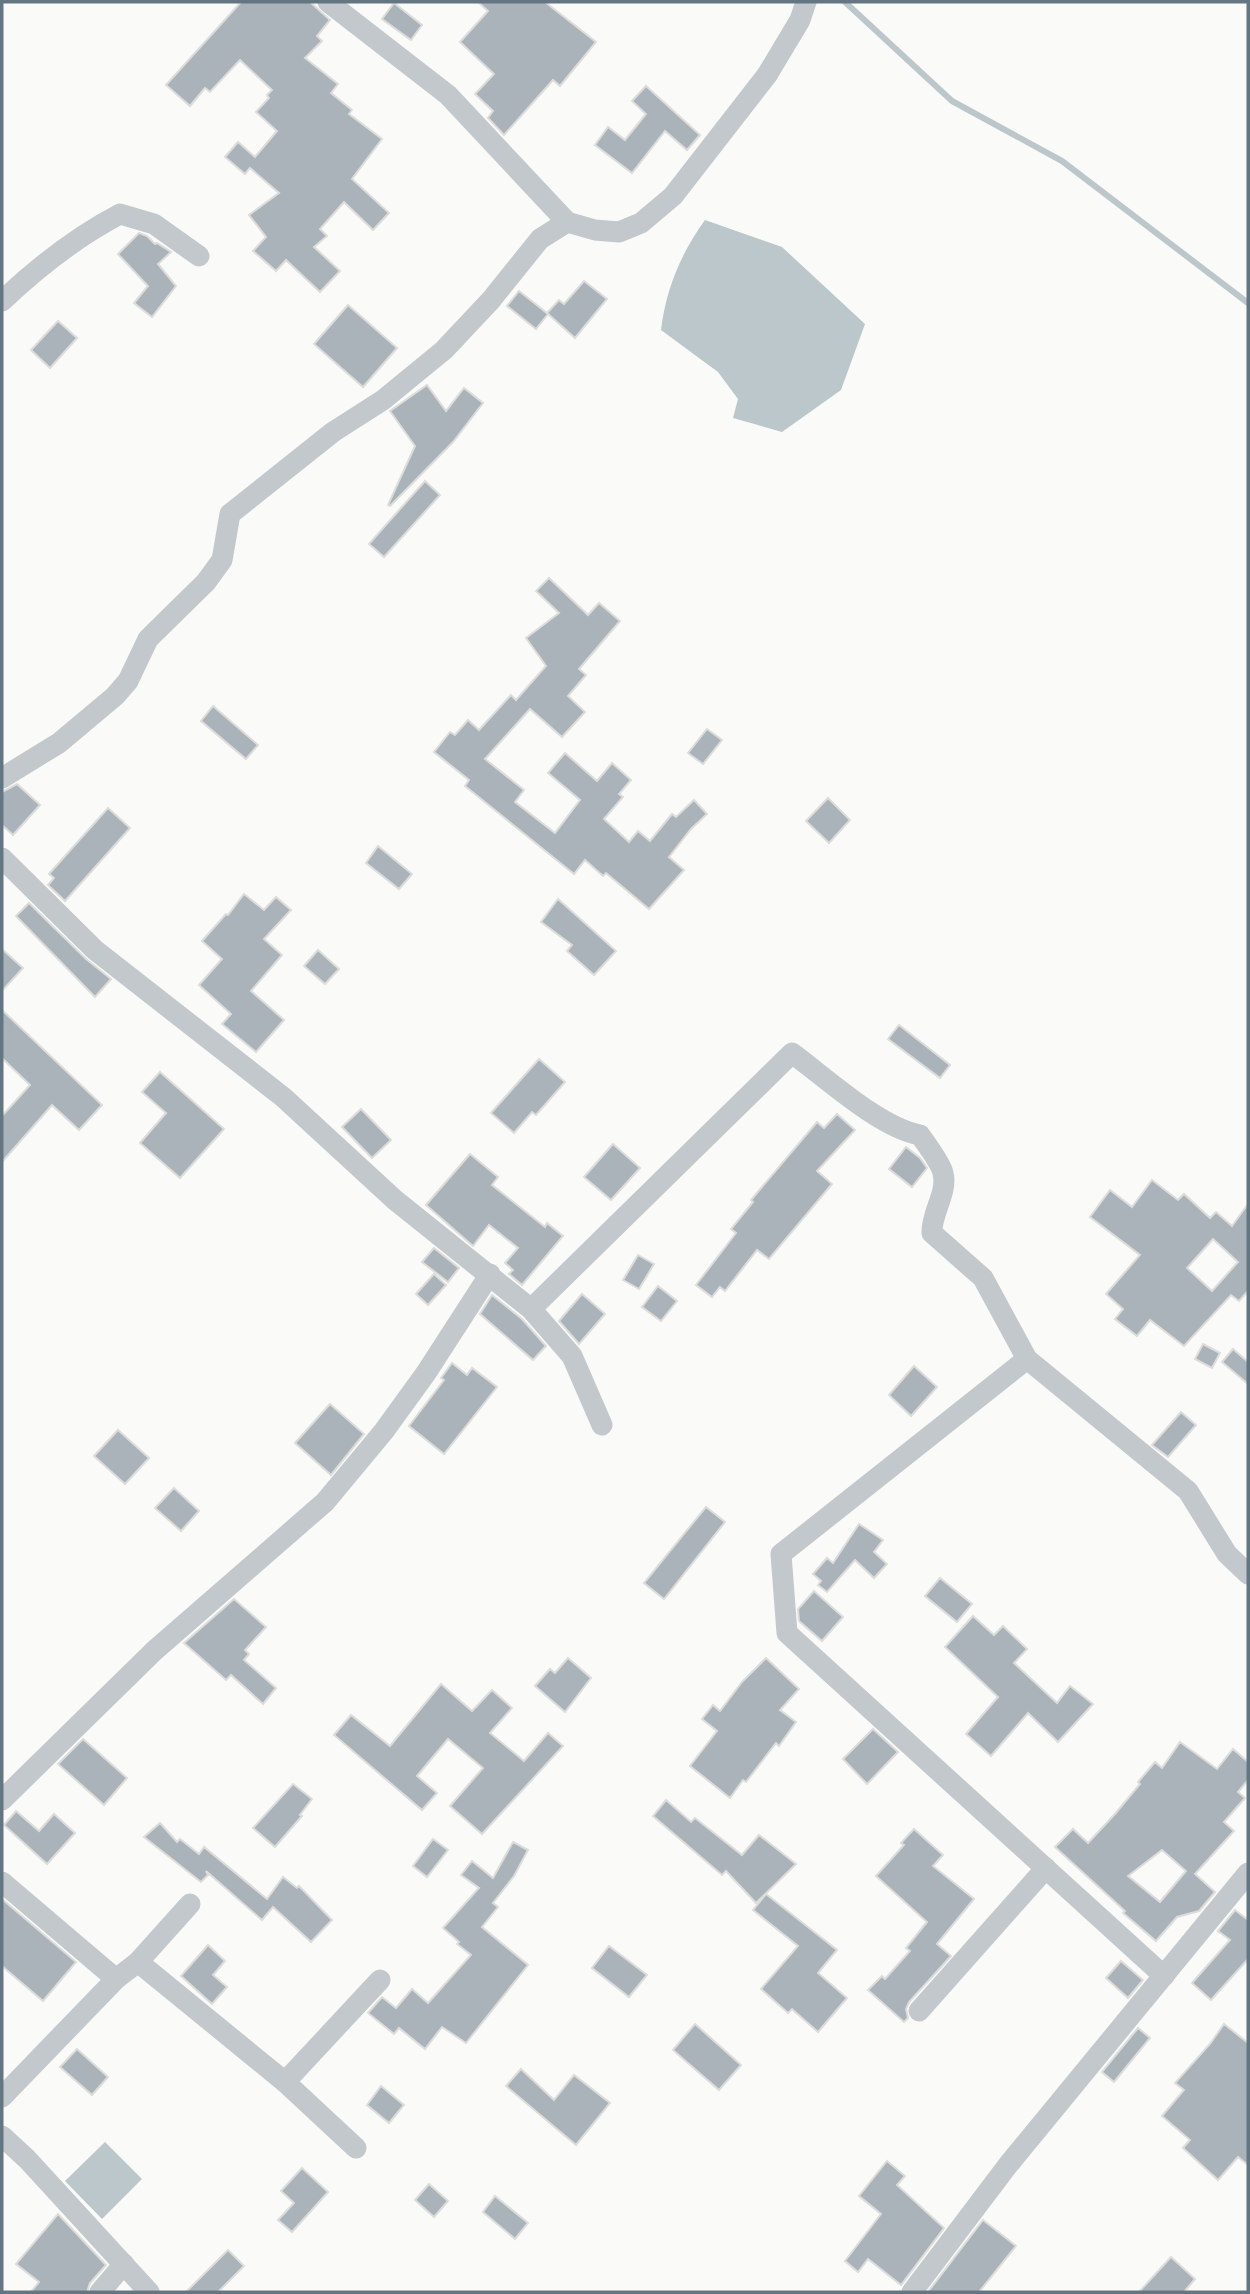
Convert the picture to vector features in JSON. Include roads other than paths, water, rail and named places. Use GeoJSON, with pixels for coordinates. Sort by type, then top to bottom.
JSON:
{"type":"FeatureCollection","features":[{"type":"Feature","properties":{"kind":"street"},"geometry":{"type":"LineString","coordinates":[[328,2],[448,95],[567,222],[594,230],[619,232],[641,223],[673,196],[767,75],[800,20],[806,2]]}},
{"type":"Feature","properties":{"kind":"street"},"geometry":{"type":"LineString","coordinates":[[2,301],[42,264],[98,225],[120,214],[154,224],[199,256]]}},
{"type":"Feature","properties":{"kind":"street"},"geometry":{"type":"LineString","coordinates":[[2,778],[59,743],[115,696],[128,681],[148,639],[206,582],[222,560],[230,514],[333,432],[383,400],[444,349],[491,300],[540,239],[567,222]]}},
{"type":"Feature","properties":{"kind":"street"},"geometry":{"type":"LineString","coordinates":[[2,858],[95,950],[283,1097],[395,1200],[531,1309],[572,1356],[602,1425]]}},
{"type":"Feature","properties":{"kind":"street"},"geometry":{"type":"LineString","coordinates":[[531,1309],[792,1053],[869,1111],[906,1133],[920,1135],[943,1173],[942,1194],[933,1217],[932,1233],[983,1278],[1027,1359],[1188,1491],[1227,1554],[1248,1574]]}},
{"type":"Feature","properties":{"kind":"street"},"geometry":{"type":"LineString","coordinates":[[2,1800],[154,1651],[325,1502],[384,1431],[426,1373],[489,1274]]}},
{"type":"Feature","properties":{"kind":"street"},"geometry":{"type":"LineString","coordinates":[[1027,1359],[781,1554],[787,1633],[1164,1976]]}},
{"type":"Feature","properties":{"kind":"street"},"geometry":{"type":"LineString","coordinates":[[919,2011],[1046,1868]]}},
{"type":"Feature","properties":{"kind":"street"},"geometry":{"type":"LineString","coordinates":[[912,2292],[1009,2165],[1248,1873]]}},
{"type":"Feature","properties":{"kind":"street"},"geometry":{"type":"LineString","coordinates":[[2,1882],[116,1979]]}},
{"type":"Feature","properties":{"kind":"street"},"geometry":{"type":"LineString","coordinates":[[2,2097],[116,1979],[138,1962],[190,1904]]}},
{"type":"Feature","properties":{"kind":"street"},"geometry":{"type":"LineString","coordinates":[[138,1962],[285,2082],[356,2148]]}},
{"type":"Feature","properties":{"kind":"street"},"geometry":{"type":"LineString","coordinates":[[285,2082],[380,1980]]}},
{"type":"Feature","properties":{"kind":"street"},"geometry":{"type":"LineString","coordinates":[[2,2136],[27,2159],[149,2292]]}},
{"type":"Feature","properties":{"kind":"street"},"geometry":{"type":"LineString","coordinates":[[100,2292],[124,2264]]}},
{"type":"Feature","properties":{"kind":"waterway"},"geometry":{"type":"LineString","coordinates":[[845,2],[952,101],[1062,161],[1248,303]]}}]}
